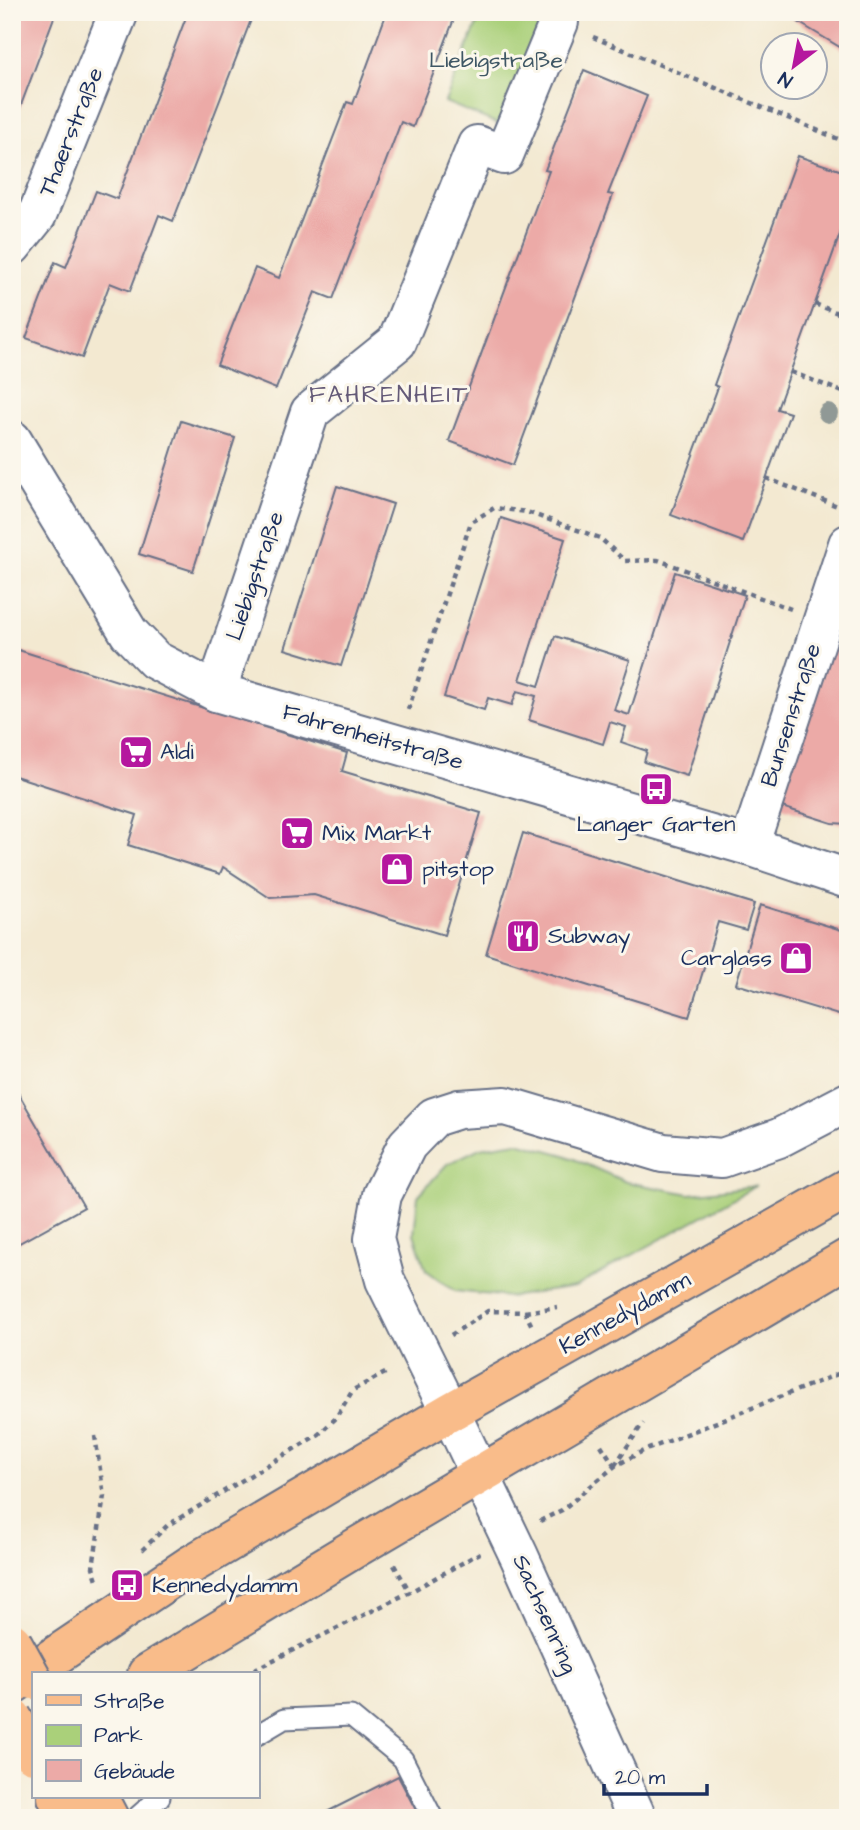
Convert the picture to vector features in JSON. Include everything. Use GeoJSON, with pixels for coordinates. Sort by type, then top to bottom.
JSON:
{"type":"FeatureCollection","features":[{"type":"Feature","properties":{"kind":"main road","name":"Kennedydamm"},"geometry":{"type":"LineString","coordinates":[[12,1685],[192,1564],[450,1412],[848,1188]]}},
{"type":"Feature","properties":{"kind":"main road"},"geometry":{"type":"LineString","coordinates":[[150,1672],[848,1258]]}},
{"type":"Feature","properties":{"kind":"main road"},"geometry":{"type":"LineString","coordinates":[[12,1642],[32,1678]]}},
{"type":"Feature","properties":{"kind":"main road"},"geometry":{"type":"LineString","coordinates":[[12,1717],[32,1752]]}},
{"type":"Feature","properties":{"kind":"main road"},"geometry":{"type":"LineString","coordinates":[[12,1756],[32,1744]]}},
{"type":"Feature","properties":{"kind":"main road"},"geometry":{"type":"LineString","coordinates":[[58,1798],[69,1818]]}},
{"type":"Feature","properties":{"kind":"main road"},"geometry":{"type":"LineString","coordinates":[[98,1798],[109,1818]]}},
{"type":"Feature","properties":{"kind":"street","name":"Thaerstraße"},"geometry":{"type":"LineString","coordinates":[[12,246],[37,215],[119,12]]}},
{"type":"Feature","properties":{"kind":"street","name":"Liebigstraße"},"geometry":{"type":"LineString","coordinates":[[216,692],[310,412],[397,342],[477,145],[504,155],[559,22]]}},
{"type":"Feature","properties":{"kind":"street","name":"Fahrenheitstraße"},"geometry":{"type":"LineString","coordinates":[[12,440],[130,633],[155,660],[216,692],[748,846],[848,878]]}},
{"type":"Feature","properties":{"kind":"street","name":"Bunsenstraße"},"geometry":{"type":"LineString","coordinates":[[748,846],[848,544]]}},
{"type":"Feature","properties":{"kind":"street","name":"Sachsenring"},"geometry":{"type":"LineString","coordinates":[[637,1818],[510,1536],[385,1280],[374,1239],[382,1195],[407,1145],[434,1117],[459,1109],[505,1106],[663,1153],[722,1158],[779,1138],[848,1102]]}},
{"type":"Feature","properties":{"kind":"lane"},"geometry":{"type":"LineString","coordinates":[[259,1734],[285,1719],[351,1716],[403,1759],[433,1818]]}},
{"type":"Feature","properties":{"kind":"lane"},"geometry":{"type":"LineString","coordinates":[[136,1818],[159,1798]]}},
{"type":"Feature","properties":{"kind":"path"},"geometry":{"type":"LineString","coordinates":[[559,22],[848,142]]}},
{"type":"Feature","properties":{"kind":"path"},"geometry":{"type":"LineString","coordinates":[[815,304],[848,317]]}},
{"type":"Feature","properties":{"kind":"path"},"geometry":{"type":"LineString","coordinates":[[790,372],[848,394]]}},
{"type":"Feature","properties":{"kind":"path"},"geometry":{"type":"LineString","coordinates":[[766,478],[848,510]]}},
{"type":"Feature","properties":{"kind":"path"},"geometry":{"type":"LineString","coordinates":[[397,744],[471,522],[494,508],[527,512],[600,538],[625,561],[658,560],[822,621]]}},
{"type":"Feature","properties":{"kind":"path"},"geometry":{"type":"LineString","coordinates":[[249,1672],[410,1592],[562,1510],[614,1466],[641,1452],[848,1370]]}},
{"type":"Feature","properties":{"kind":"path"},"geometry":{"type":"LineString","coordinates":[[139,1553],[168,1525],[319,1434],[335,1419],[353,1390]]}},
{"type":"Feature","properties":{"kind":"path"},"geometry":{"type":"LineString","coordinates":[[95,1436],[104,1496],[93,1567],[101,1590]]}},
{"type":"Feature","properties":{"kind":"green space","name":"Liebigstraße"},"geometry":{"type":"Polygon","coordinates":[[[482,12],[535,12],[548,18],[503,126],[445,102],[482,12]]]}},
{"type":"Feature","properties":{"kind":"green space"},"geometry":{"type":"Polygon","coordinates":[[[517,1142],[565,1155],[626,1182],[690,1194],[756,1186],[575,1287],[509,1297],[455,1291],[426,1270],[414,1234],[418,1196],[447,1164],[480,1148],[517,1142]]]}},
{"type":"Feature","properties":{"kind":"building"},"geometry":{"type":"Polygon","coordinates":[[[12,12],[56,12],[18,113],[12,111],[12,12]]]}},
{"type":"Feature","properties":{"kind":"building"},"geometry":{"type":"Polygon","coordinates":[[[188,12],[254,12],[173,221],[159,215],[130,291],[110,283],[82,358],[26,338],[55,262],[66,267],[96,191],[117,199],[188,12]]]}},
{"type":"Feature","properties":{"kind":"building"},"geometry":{"type":"Polygon","coordinates":[[[387,12],[437,12],[454,19],[413,127],[401,122],[333,299],[315,292],[276,389],[217,365],[255,268],[279,278],[347,102],[353,104],[387,12]]]}},
{"type":"Feature","properties":{"kind":"building"},"geometry":{"type":"Polygon","coordinates":[[[782,12],[848,12],[848,52],[828,40],[828,32],[815,32],[782,12]]]}},
{"type":"Feature","properties":{"kind":"building"},"geometry":{"type":"Polygon","coordinates":[[[584,70],[647,96],[608,194],[613,195],[513,465],[449,441],[549,171],[545,170],[584,70]]]}},
{"type":"Feature","properties":{"kind":"building"},"geometry":{"type":"Polygon","coordinates":[[[798,156],[848,173],[848,212],[777,409],[790,413],[743,542],[671,515],[718,387],[714,385],[798,156]]]}},
{"type":"Feature","properties":{"kind":"building"},"geometry":{"type":"Polygon","coordinates":[[[181,421],[235,438],[193,571],[139,554],[181,421]]]}},
{"type":"Feature","properties":{"kind":"building"},"geometry":{"type":"Polygon","coordinates":[[[337,486],[393,504],[341,666],[285,649],[337,486]]]}},
{"type":"Feature","properties":{"kind":"building"},"geometry":{"type":"Polygon","coordinates":[[[501,518],[565,539],[520,680],[539,686],[555,636],[630,660],[614,710],[629,715],[675,572],[745,595],[687,776],[644,762],[647,751],[621,742],[626,727],[610,722],[603,744],[529,720],[536,696],[517,691],[512,705],[488,698],[484,710],[444,697],[501,518]]]}},
{"type":"Feature","properties":{"kind":"building"},"geometry":{"type":"Polygon","coordinates":[[[841,614],[848,617],[848,824],[832,823],[779,806],[841,614]]]}},
{"type":"Feature","properties":{"kind":"building"},"geometry":{"type":"Polygon","coordinates":[[[12,648],[347,753],[342,771],[481,813],[444,935],[314,895],[270,898],[223,867],[220,874],[128,845],[137,815],[12,775],[12,648]]]}},
{"type":"Feature","properties":{"kind":"building"},"geometry":{"type":"Polygon","coordinates":[[[523,833],[754,904],[746,930],[718,922],[689,1017],[486,954],[523,833]]]}},
{"type":"Feature","properties":{"kind":"building","name":"Carglass"},"geometry":{"type":"Polygon","coordinates":[[[760,905],[848,932],[848,1018],[736,984],[760,905]]]}},
{"type":"Feature","properties":{"kind":"building"},"geometry":{"type":"Polygon","coordinates":[[[12,1082],[84,1207],[12,1247],[12,1082]]]}},
{"type":"Feature","properties":{"kind":"building"},"geometry":{"type":"Polygon","coordinates":[[[398,1776],[420,1818],[315,1818],[398,1776]]]}},
{"type":"Feature","properties":{"kind":"place","name":"Aldi"},"geometry":{"type":"Point","coordinates":[136,752]}},
{"type":"Feature","properties":{"kind":"place","name":"Langer Garten"},"geometry":{"type":"Point","coordinates":[656,789]}},
{"type":"Feature","properties":{"kind":"place","name":"Mix Markt"},"geometry":{"type":"Point","coordinates":[297,833]}},
{"type":"Feature","properties":{"kind":"place","name":"pitstop"},"geometry":{"type":"Point","coordinates":[397,869]}},
{"type":"Feature","properties":{"kind":"place","name":"Subway"},"geometry":{"type":"Point","coordinates":[523,936]}},
{"type":"Feature","properties":{"kind":"place","name":"Carglass"},"geometry":{"type":"Point","coordinates":[796,958]}},
{"type":"Feature","properties":{"kind":"place","name":"Kennedydamm"},"geometry":{"type":"Point","coordinates":[127,1585]}},
{"type":"Feature","properties":{"kind":"district","name":"FAHRENHEIT"},"geometry":{"type":"Point","coordinates":[389,395]}}]}
